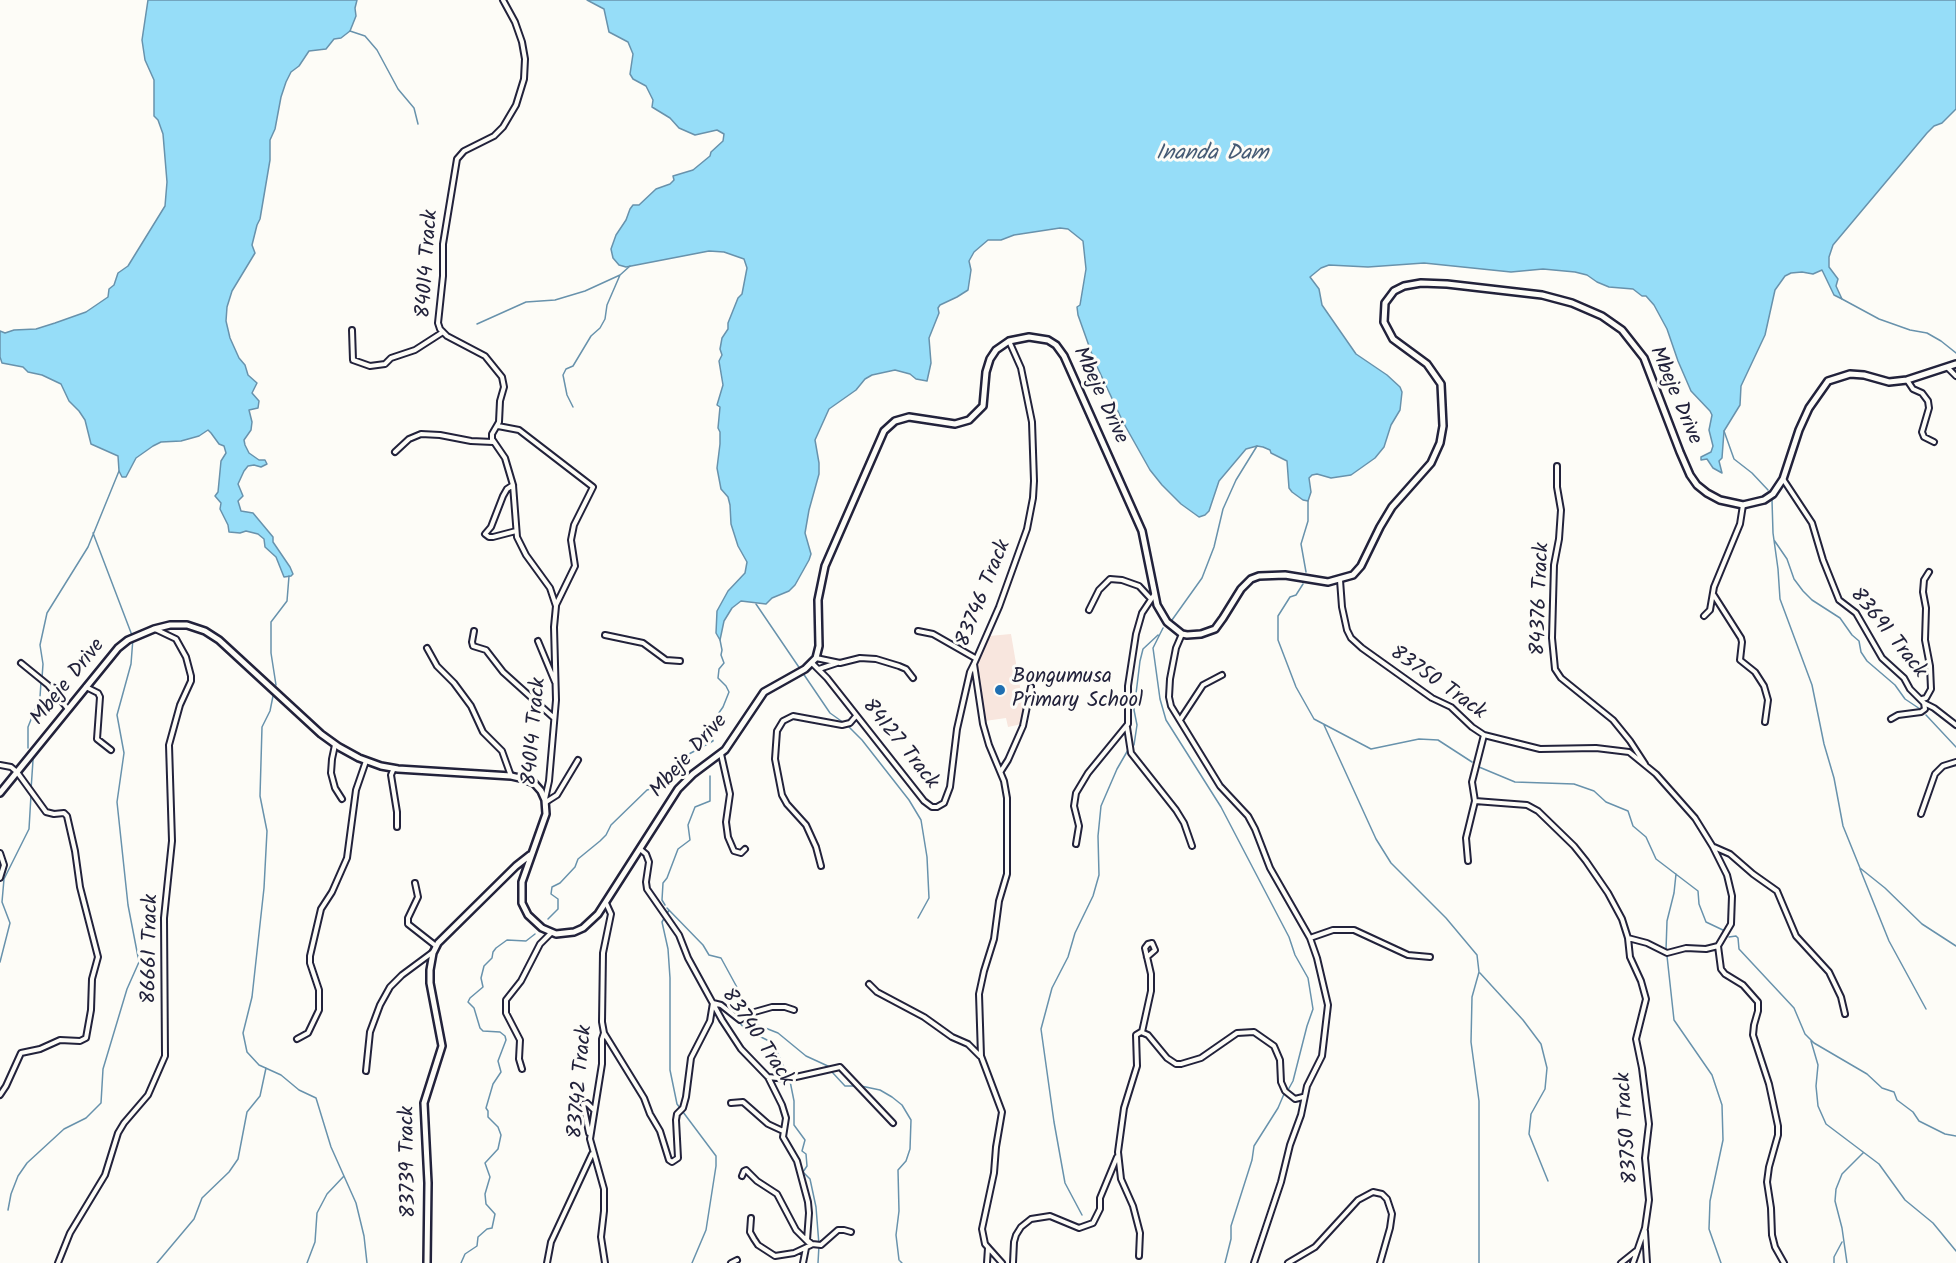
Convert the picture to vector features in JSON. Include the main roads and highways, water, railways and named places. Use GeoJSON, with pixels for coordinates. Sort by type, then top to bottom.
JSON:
{"type":"FeatureCollection","features":[{"type":"Feature","properties":{"kind":"water"},"geometry":{"type":"Polygon","coordinates":[[[148,0],[357,0],[356,16],[350,31],[341,38],[334,39],[326,49],[309,51],[299,66],[291,72],[286,82],[275,129],[270,140],[270,160],[260,219],[252,245],[255,253],[232,291],[227,307],[226,321],[230,338],[248,375],[257,383],[252,393],[259,401],[258,408],[249,410],[252,422],[251,430],[244,440],[245,445],[249,453],[259,460],[265,460],[267,464],[261,467],[248,466],[244,471],[238,484],[243,496],[238,501],[241,511],[253,513],[273,537],[273,542],[290,567],[293,574],[291,576],[284,577],[276,557],[265,547],[264,539],[258,534],[246,531],[229,532],[220,509],[221,503],[215,496],[218,492],[221,461],[226,453],[224,446],[219,444],[208,430],[199,436],[181,441],[161,442],[153,446],[136,458],[126,477],[122,477],[119,471],[118,456],[91,444],[85,420],[69,401],[61,384],[42,375],[28,372],[23,367],[2,363],[0,357],[0,331],[5,333],[14,330],[36,329],[86,312],[108,297],[109,289],[114,285],[118,273],[128,266],[165,206],[167,182],[163,134],[154,116],[154,80],[145,60],[142,40],[148,0]]]}},
{"type":"Feature","properties":{"kind":"water","name":"Inanda Dam"},"geometry":{"type":"Polygon","coordinates":[[[587,0],[1956,0],[1956,109],[1942,123],[1934,126],[1927,133],[1833,245],[1829,267],[1838,279],[1836,286],[1842,299],[1834,295],[1822,270],[1813,274],[1791,273],[1785,276],[1775,290],[1765,335],[1741,386],[1740,405],[1724,431],[1722,458],[1719,461],[1722,473],[1713,468],[1707,459],[1701,460],[1701,457],[1711,452],[1713,446],[1709,430],[1712,415],[1691,391],[1667,329],[1654,305],[1646,296],[1642,296],[1633,289],[1609,287],[1587,275],[1575,272],[1543,269],[1511,272],[1424,263],[1368,267],[1329,265],[1310,277],[1319,289],[1322,305],[1356,354],[1387,375],[1400,387],[1402,392],[1400,410],[1391,425],[1384,447],[1375,458],[1351,475],[1331,478],[1312,475],[1309,478],[1311,492],[1308,501],[1303,500],[1289,488],[1287,461],[1263,447],[1246,449],[1219,481],[1209,511],[1199,517],[1181,504],[1150,470],[1123,422],[1094,360],[1077,307],[1080,305],[1086,269],[1083,241],[1068,229],[1060,228],[1014,235],[1001,240],[988,240],[974,252],[969,261],[971,270],[968,290],[938,308],[939,313],[929,338],[931,363],[927,381],[895,370],[872,375],[865,379],[856,390],[829,409],[815,440],[819,474],[805,533],[811,554],[809,560],[789,591],[772,598],[766,604],[741,601],[732,608],[724,621],[720,640],[716,633],[717,611],[728,591],[745,573],[747,562],[738,546],[731,524],[728,497],[721,489],[717,468],[720,444],[718,428],[720,407],[717,405],[723,385],[719,361],[722,355],[720,349],[722,338],[728,329],[728,323],[738,298],[742,294],[747,268],[744,259],[724,252],[709,251],[626,267],[619,265],[613,258],[611,249],[633,205],[639,205],[656,189],[670,184],[674,180],[673,176],[693,170],[723,141],[724,134],[717,130],[695,135],[679,128],[670,118],[652,107],[653,100],[646,86],[633,79],[630,74],[633,54],[628,42],[609,32],[604,9],[587,0]]]}},
{"type":"Feature","properties":{"kind":"waterway"},"geometry":{"type":"LineString","coordinates":[[350,31],[365,36],[377,50],[398,89],[414,108],[418,124]]}},
{"type":"Feature","properties":{"kind":"waterway"},"geometry":{"type":"LineString","coordinates":[[477,324],[526,302],[555,300],[585,291],[620,275],[630,266]]}},
{"type":"Feature","properties":{"kind":"waterway"},"geometry":{"type":"LineString","coordinates":[[573,407],[567,395],[563,375],[566,369],[573,366],[591,336],[600,328],[620,275]]}},
{"type":"Feature","properties":{"kind":"waterway"},"geometry":{"type":"LineString","coordinates":[[1842,299],[1879,319],[1910,330],[1927,333],[1956,353]]}},
{"type":"Feature","properties":{"kind":"waterway"},"geometry":{"type":"LineString","coordinates":[[1724,431],[1734,459],[1768,490]]}},
{"type":"Feature","properties":{"kind":"waterway"},"geometry":{"type":"LineString","coordinates":[[1172,620],[1202,578],[1214,547],[1223,509],[1236,480],[1257,446]]}},
{"type":"Feature","properties":{"kind":"waterway"},"geometry":{"type":"LineString","coordinates":[[42,678],[43,664],[40,645],[47,613],[88,547],[119,471]]}},
{"type":"Feature","properties":{"kind":"waterway"},"geometry":{"type":"LineString","coordinates":[[1772,500],[1780,599],[1812,685],[1843,826],[1860,868],[1885,888],[1922,924],[1956,946]]}},
{"type":"Feature","properties":{"kind":"waterway"},"geometry":{"type":"LineString","coordinates":[[1306,572],[1301,544],[1308,521],[1308,501]]}},
{"type":"Feature","properties":{"kind":"waterway"},"geometry":{"type":"LineString","coordinates":[[8,1210],[18,1176],[27,1163],[64,1129],[86,1118],[101,1103],[103,1069],[127,989],[139,962],[128,905],[117,802],[124,753],[117,715],[131,664],[133,638],[93,533]]}},
{"type":"Feature","properties":{"kind":"waterway"},"geometry":{"type":"LineString","coordinates":[[1774,540],[1787,559],[1794,579],[1803,591],[1812,600],[1840,618],[1859,641],[1861,652],[1867,661],[1895,685],[1905,699],[1920,709]]}},
{"type":"Feature","properties":{"kind":"waterway"},"geometry":{"type":"LineString","coordinates":[[276,685],[271,653],[271,622],[287,601],[289,576]]}},
{"type":"Feature","properties":{"kind":"waterway"},"geometry":{"type":"LineString","coordinates":[[1303,584],[1296,595],[1290,597],[1278,616],[1278,640],[1296,687],[1314,719],[1371,749],[1419,739],[1438,740],[1472,762]]}},
{"type":"Feature","properties":{"kind":"waterway"},"geometry":{"type":"LineString","coordinates":[[756,604],[830,713],[844,723]]}},
{"type":"Feature","properties":{"kind":"waterway"},"geometry":{"type":"LineString","coordinates":[[1163,628],[1153,648],[1160,699],[1166,720],[1221,807],[1308,978],[1313,1009],[1293,1081],[1288,1090]]}},
{"type":"Feature","properties":{"kind":"waterway"},"geometry":{"type":"LineString","coordinates":[[1134,745],[1137,725],[1134,710],[1140,661],[1143,649],[1158,635]]}},
{"type":"Feature","properties":{"kind":"waterway"},"geometry":{"type":"LineString","coordinates":[[548,919],[558,909],[558,899],[551,894],[552,887],[560,883],[575,867],[578,859],[600,841],[611,825],[647,790],[661,786],[678,760],[713,741],[712,731],[716,717],[729,692],[718,678],[719,669],[724,663],[720,640]]}},
{"type":"Feature","properties":{"kind":"waterway"},"geometry":{"type":"LineString","coordinates":[[28,748],[28,727],[40,697],[41,682]]}},
{"type":"Feature","properties":{"kind":"waterway"},"geometry":{"type":"LineString","coordinates":[[273,696],[270,711],[262,727],[260,796],[267,831],[264,888],[252,997],[243,1033],[247,1052],[259,1065],[281,1075],[299,1090],[316,1098],[331,1147],[356,1203],[364,1236],[367,1263]]}},
{"type":"Feature","properties":{"kind":"waterway"},"geometry":{"type":"LineString","coordinates":[[1926,715],[1956,747]]}},
{"type":"Feature","properties":{"kind":"waterway"},"geometry":{"type":"LineString","coordinates":[[1324,725],[1376,839],[1391,863],[1446,918],[1477,955],[1479,972],[1472,997],[1471,1042],[1479,1101],[1479,1263]]}},
{"type":"Feature","properties":{"kind":"waterway"},"geometry":{"type":"LineString","coordinates":[[848,726],[862,740],[909,800],[921,820],[927,857],[929,898],[918,918]]}},
{"type":"Feature","properties":{"kind":"waterway"},"geometry":{"type":"LineString","coordinates":[[1082,1215],[1065,1183],[1041,1029],[1052,988],[1068,957],[1075,933],[1093,896],[1099,875],[1098,836],[1101,806],[1128,750]]}},
{"type":"Feature","properties":{"kind":"waterway"},"geometry":{"type":"LineString","coordinates":[[31,790],[33,760]]}},
{"type":"Feature","properties":{"kind":"waterway"},"geometry":{"type":"LineString","coordinates":[[1479,767],[1515,782],[1574,784],[1594,791],[1606,802],[1628,811],[1633,826],[1646,837],[1656,859],[1698,891],[1699,904],[1706,922],[1725,931]]}},
{"type":"Feature","properties":{"kind":"waterway"},"geometry":{"type":"LineString","coordinates":[[665,905],[662,900],[663,883],[678,849],[690,840],[688,825],[695,807],[710,801],[710,776]]}},
{"type":"Feature","properties":{"kind":"waterway"},"geometry":{"type":"LineString","coordinates":[[0,962],[10,923],[2,902],[4,879],[29,829],[31,795]]}},
{"type":"Feature","properties":{"kind":"waterway"},"geometry":{"type":"LineString","coordinates":[[1860,869],[1889,941],[1926,1009]]}},
{"type":"Feature","properties":{"kind":"waterway"},"geometry":{"type":"LineString","coordinates":[[1666,950],[1667,921],[1676,874]]}},
{"type":"Feature","properties":{"kind":"waterway"},"geometry":{"type":"LineString","coordinates":[[667,908],[703,945],[709,955],[721,958],[739,991],[736,1008],[738,1018]]}},
{"type":"Feature","properties":{"kind":"waterway"},"geometry":{"type":"LineString","coordinates":[[669,910],[662,922],[668,949],[670,978],[670,1070],[677,1104],[716,1156],[706,1230],[692,1263]]}},
{"type":"Feature","properties":{"kind":"waterway"},"geometry":{"type":"LineString","coordinates":[[461,1263],[465,1254],[477,1246],[478,1237],[487,1229],[492,1228],[495,1214],[486,1204],[485,1194],[490,1177],[485,1163],[498,1149],[501,1135],[498,1127],[488,1117],[486,1108],[493,1084],[501,1072],[498,1061],[506,1040],[500,1032],[483,1031],[474,1008],[468,1002],[483,987],[481,978],[484,966],[492,958],[496,948],[507,940],[526,941],[535,934]]}},
{"type":"Feature","properties":{"kind":"waterway"},"geometry":{"type":"LineString","coordinates":[[1729,937],[1738,938],[1739,949],[1794,1008],[1805,1034],[1814,1043],[1867,1074],[1882,1088],[1894,1092],[1897,1100],[1913,1112],[1919,1121],[1945,1134],[1956,1136]]}},
{"type":"Feature","properties":{"kind":"waterway"},"geometry":{"type":"LineString","coordinates":[[1667,956],[1674,1020],[1712,1075],[1722,1105],[1723,1140],[1710,1201],[1709,1229],[1721,1263]]}},
{"type":"Feature","properties":{"kind":"waterway"},"geometry":{"type":"LineString","coordinates":[[1480,973],[1523,1020],[1541,1044],[1547,1068],[1545,1089],[1531,1114],[1529,1134],[1548,1181]]}},
{"type":"Feature","properties":{"kind":"waterway"},"geometry":{"type":"LineString","coordinates":[[745,1020],[778,1033],[806,1056],[830,1067]]}},
{"type":"Feature","properties":{"kind":"waterway"},"geometry":{"type":"LineString","coordinates":[[739,1022],[745,1029],[773,1043],[788,1076]]}},
{"type":"Feature","properties":{"kind":"waterway"},"geometry":{"type":"LineString","coordinates":[[1811,1041],[1818,1065],[1816,1086],[1818,1106],[1826,1124],[1879,1164],[1905,1200],[1933,1223],[1956,1251]]}},
{"type":"Feature","properties":{"kind":"waterway"},"geometry":{"type":"LineString","coordinates":[[157,1263],[194,1219],[202,1198],[229,1172],[238,1159],[247,1112],[260,1096],[266,1068]]}},
{"type":"Feature","properties":{"kind":"waterway"},"geometry":{"type":"LineString","coordinates":[[832,1072],[845,1086],[854,1086]]}},
{"type":"Feature","properties":{"kind":"waterway"},"geometry":{"type":"LineString","coordinates":[[790,1081],[794,1101],[794,1125],[805,1140],[802,1151],[806,1154],[807,1166],[803,1172],[810,1179],[816,1207],[818,1263]]}},
{"type":"Feature","properties":{"kind":"waterway"},"geometry":{"type":"LineString","coordinates":[[861,1086],[880,1090],[892,1097],[902,1105],[911,1120],[910,1149],[906,1161],[898,1170],[899,1211],[896,1235],[899,1260]]}},
{"type":"Feature","properties":{"kind":"waterway"},"geometry":{"type":"LineString","coordinates":[[1225,1263],[1231,1239],[1231,1226],[1252,1160],[1254,1146],[1284,1094]]}},
{"type":"Feature","properties":{"kind":"waterway"},"geometry":{"type":"LineString","coordinates":[[1847,1263],[1835,1201],[1836,1189],[1842,1174],[1863,1153]]}},
{"type":"Feature","properties":{"kind":"waterway"},"geometry":{"type":"LineString","coordinates":[[307,1263],[315,1242],[317,1213],[327,1194],[344,1176]]}},
{"type":"Feature","properties":{"kind":"waterway"},"geometry":{"type":"LineString","coordinates":[[1834,1263],[1834,1257],[1842,1242]]}},
{"type":"Feature","properties":{"kind":"place","name":"Bongumusa Primary School"},"geometry":{"type":"Point","coordinates":[1000,690]}}]}
